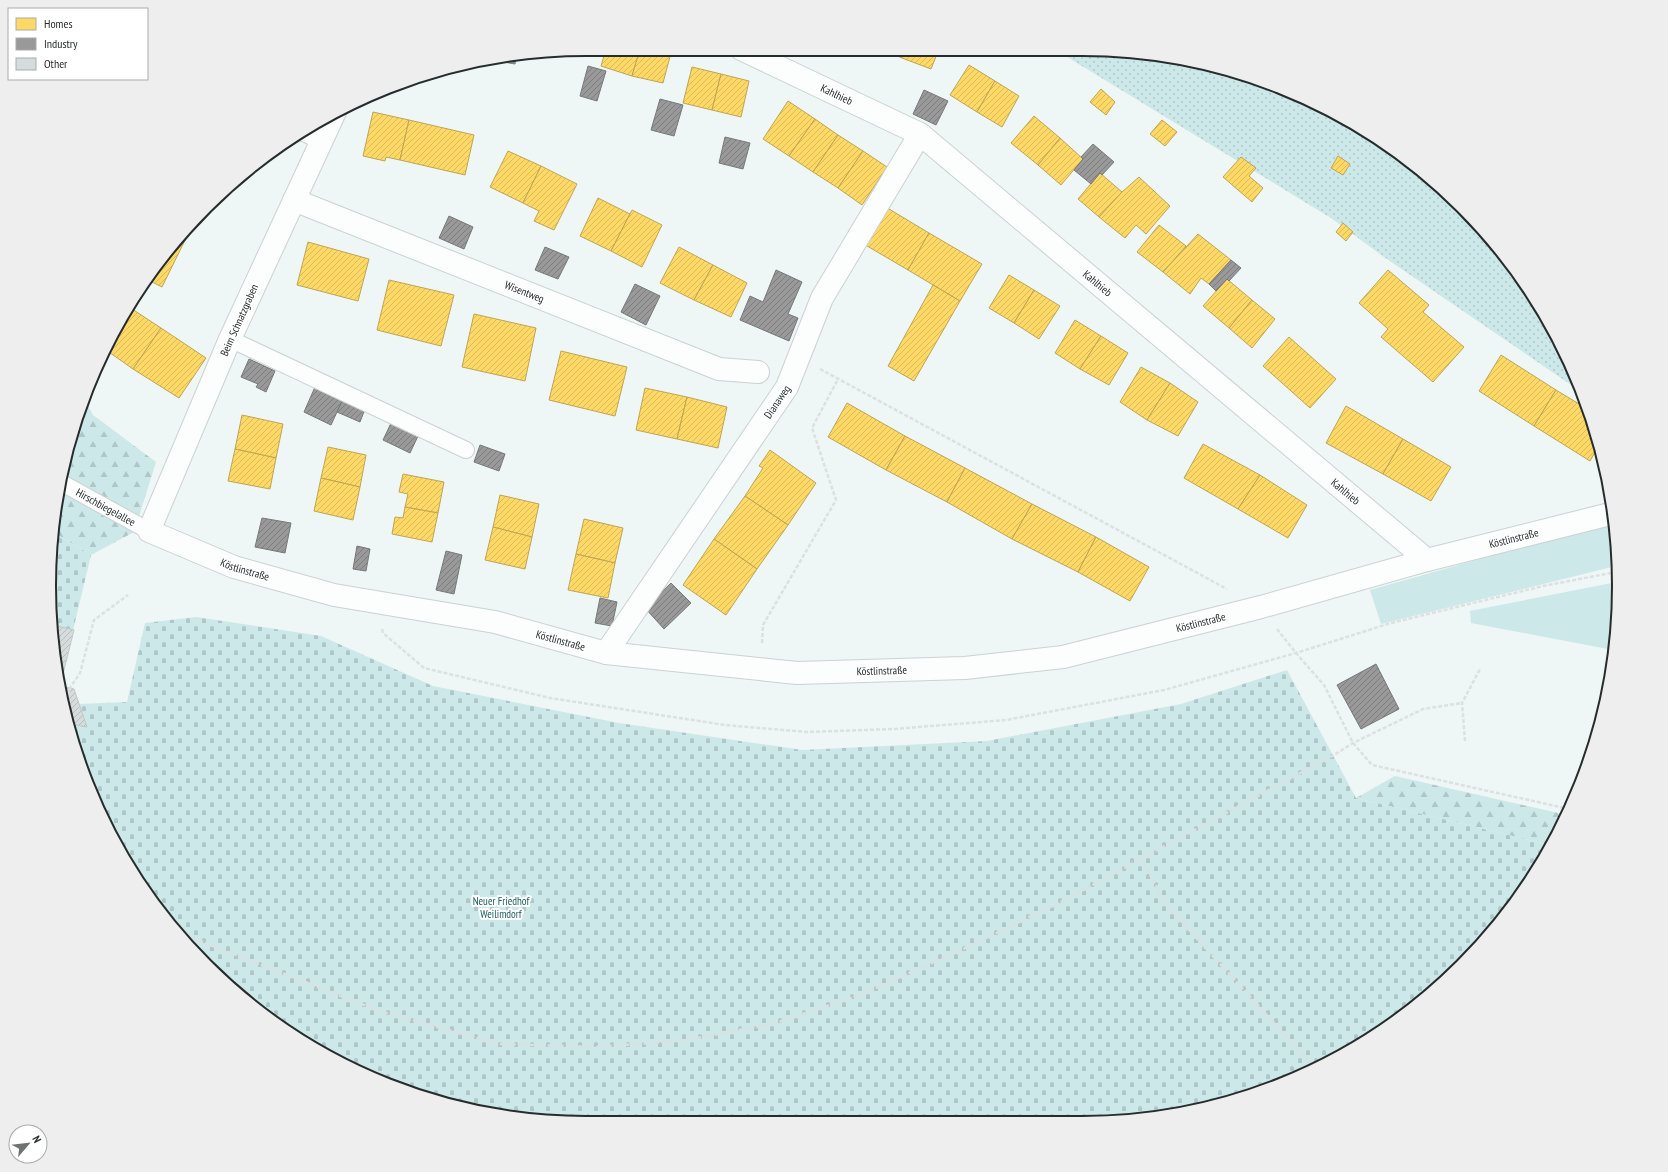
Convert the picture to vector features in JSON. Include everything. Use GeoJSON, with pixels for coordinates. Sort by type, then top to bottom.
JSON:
{"type":"FeatureCollection","features":[{"type":"Feature","properties":{"kind":"street","name":"Kahlhieb"},"geometry":{"type":"LineString","coordinates":[[755,56],[920,134],[1427,560]]}},
{"type":"Feature","properties":{"kind":"street","name":"Beim Schnatzgraben"},"geometry":{"type":"LineString","coordinates":[[149,531],[230,338],[294,200],[313,134]]}},
{"type":"Feature","properties":{"kind":"street","name":"Dianaweg"},"geometry":{"type":"LineString","coordinates":[[606,653],[787,387],[822,298],[920,134]]}},
{"type":"Feature","properties":{"kind":"street","name":"Wisentweg"},"geometry":{"type":"LineString","coordinates":[[294,200],[719,369],[758,372]]}},
{"type":"Feature","properties":{"kind":"street","name":"Köstlinstraße"},"geometry":{"type":"LineString","coordinates":[[149,531],[234,567],[327,593],[495,622],[606,653],[797,673],[965,668],[1063,657],[1261,607],[1427,560],[1607,515]]}},
{"type":"Feature","properties":{"kind":"lane"},"geometry":{"type":"LineString","coordinates":[[230,338],[466,450]]}},
{"type":"Feature","properties":{"kind":"lane","name":"Hirschbiegelallee"},"geometry":{"type":"LineString","coordinates":[[66,485],[149,531]]}},
{"type":"Feature","properties":{"kind":"path"},"geometry":{"type":"LineString","coordinates":[[798,358],[838,378],[1261,607]]}},
{"type":"Feature","properties":{"kind":"path"},"geometry":{"type":"LineString","coordinates":[[760,670],[763,625],[836,500],[812,428],[838,378]]}},
{"type":"Feature","properties":{"kind":"path"},"geometry":{"type":"LineString","coordinates":[[68,696],[70,688],[80,673],[94,620],[128,595]]}},
{"type":"Feature","properties":{"kind":"path"},"geometry":{"type":"LineString","coordinates":[[1296,653],[1324,685],[1354,743],[1372,765],[1563,808]]}},
{"type":"Feature","properties":{"kind":"path"},"geometry":{"type":"LineString","coordinates":[[1465,742],[1462,703],[1480,669]]}},
{"type":"Feature","properties":{"kind":"path"},"geometry":{"type":"LineString","coordinates":[[190,937],[382,1012],[500,1044],[596,1047],[687,1040],[776,1023],[860,995],[961,950],[1059,903],[1354,743],[1423,709],[1462,703]]}},
{"type":"Feature","properties":{"kind":"path"},"geometry":{"type":"LineString","coordinates":[[1141,859],[1169,908],[1311,1063]]}},
{"type":"Feature","properties":{"kind":"green space"},"geometry":{"type":"Polygon","coordinates":[[[1065,56],[1117,57],[1185,66],[1219,74],[1285,96],[1347,127],[1376,145],[1405,166],[1457,211],[1502,263],[1523,292],[1541,321],[1573,386],[1384,257],[1331,218],[1065,56]]]}},
{"type":"Feature","properties":{"kind":"green space"},"geometry":{"type":"Polygon","coordinates":[[[88,405],[93,415],[156,462],[134,532],[91,555],[59,536],[66,483],[74,449],[88,405]]]}},
{"type":"Feature","properties":{"kind":"green space"},"geometry":{"type":"Polygon","coordinates":[[[1608,523],[1611,567],[1381,624],[1370,590],[1608,523]]]}},
{"type":"Feature","properties":{"kind":"green space"},"geometry":{"type":"Polygon","coordinates":[[[59,536],[91,555],[63,671],[57,621],[56,586],[59,536]]]}},
{"type":"Feature","properties":{"kind":"green space"},"geometry":{"type":"Polygon","coordinates":[[[1612,583],[1611,621],[1608,649],[1471,623],[1470,611],[1612,583]]]}},
{"type":"Feature","properties":{"kind":"green space","name":"Neuer Friedhof Weilimdorf"},"geometry":{"type":"Polygon","coordinates":[[[196,617],[321,636],[433,686],[619,723],[802,750],[987,741],[1181,704],[1287,670],[1356,798],[1545,844],[1523,880],[1502,909],[1480,935],[1457,961],[1405,1006],[1376,1027],[1347,1045],[1316,1061],[1285,1076],[1219,1098],[1185,1106],[1151,1111],[1117,1115],[1082,1116],[586,1116],[551,1115],[483,1106],[449,1098],[383,1076],[321,1045],[292,1027],[263,1006],[211,961],[166,909],[145,880],[127,851],[96,789],[84,756],[69,702],[79,704],[127,702],[145,623],[196,617]]]}},
{"type":"Feature","properties":{"kind":"green space"},"geometry":{"type":"Polygon","coordinates":[[[1395,776],[1560,813],[1545,844],[1356,798],[1395,776]]]}},
{"type":"Feature","properties":{"kind":"building: Homes"},"geometry":{"type":"Polygon","coordinates":[[[604,56],[638,56],[632,76],[601,66],[604,56]]]}},
{"type":"Feature","properties":{"kind":"building: Homes"},"geometry":{"type":"Polygon","coordinates":[[[638,56],[670,56],[663,83],[632,76],[638,56]]]}},
{"type":"Feature","properties":{"kind":"building: Homes"},"geometry":{"type":"Polygon","coordinates":[[[903,56],[936,56],[931,69],[902,58],[903,56]]]}},
{"type":"Feature","properties":{"kind":"building: Homes"},"geometry":{"type":"Polygon","coordinates":[[[969,65],[995,81],[977,112],[950,95],[969,65]]]}},
{"type":"Feature","properties":{"kind":"building: Homes"},"geometry":{"type":"Polygon","coordinates":[[[692,67],[721,74],[712,110],[683,103],[692,67]]]}},
{"type":"Feature","properties":{"kind":"building: Homes"},"geometry":{"type":"Polygon","coordinates":[[[721,74],[749,81],[741,117],[712,110],[721,74]]]}},
{"type":"Feature","properties":{"kind":"building: Homes"},"geometry":{"type":"Polygon","coordinates":[[[995,81],[1019,96],[1002,127],[977,112],[995,81]]]}},
{"type":"Feature","properties":{"kind":"building: Homes"},"geometry":{"type":"Polygon","coordinates":[[[1101,89],[1115,102],[1106,115],[1090,102],[1101,89]]]}},
{"type":"Feature","properties":{"kind":"building: Homes"},"geometry":{"type":"Polygon","coordinates":[[[788,101],[815,119],[789,156],[763,139],[788,101]]]}},
{"type":"Feature","properties":{"kind":"building: Homes"},"geometry":{"type":"Polygon","coordinates":[[[373,112],[409,120],[400,160],[386,157],[385,161],[363,156],[373,112]]]}},
{"type":"Feature","properties":{"kind":"building: Homes"},"geometry":{"type":"Polygon","coordinates":[[[1034,116],[1060,138],[1038,165],[1011,143],[1034,116]]]}},
{"type":"Feature","properties":{"kind":"building: Homes"},"geometry":{"type":"Polygon","coordinates":[[[815,119],[838,135],[813,172],[789,156],[815,119]]]}},
{"type":"Feature","properties":{"kind":"building: Homes"},"geometry":{"type":"Polygon","coordinates":[[[409,120],[474,135],[465,175],[400,160],[409,120]]]}},
{"type":"Feature","properties":{"kind":"building: Homes"},"geometry":{"type":"Polygon","coordinates":[[[1162,120],[1177,132],[1165,146],[1150,134],[1162,120]]]}},
{"type":"Feature","properties":{"kind":"building: Homes"},"geometry":{"type":"Polygon","coordinates":[[[838,135],[863,151],[838,188],[813,172],[838,135]]]}},
{"type":"Feature","properties":{"kind":"building: Homes"},"geometry":{"type":"Polygon","coordinates":[[[1060,138],[1083,159],[1061,185],[1038,165],[1060,138]]]}},
{"type":"Feature","properties":{"kind":"building: Homes"},"geometry":{"type":"Polygon","coordinates":[[[508,151],[541,166],[523,203],[490,187],[508,151]]]}},
{"type":"Feature","properties":{"kind":"building: Homes"},"geometry":{"type":"Polygon","coordinates":[[[863,151],[887,167],[862,205],[838,188],[863,151]]]}},
{"type":"Feature","properties":{"kind":"building: Homes"},"geometry":{"type":"Polygon","coordinates":[[[1338,156],[1350,164],[1343,175],[1331,168],[1338,156]]]}},
{"type":"Feature","properties":{"kind":"building: Homes"},"geometry":{"type":"Polygon","coordinates":[[[1241,157],[1256,168],[1249,176],[1263,188],[1252,202],[1223,177],[1241,157]]]}},
{"type":"Feature","properties":{"kind":"building: Homes"},"geometry":{"type":"Polygon","coordinates":[[[541,166],[577,184],[554,230],[534,221],[539,211],[523,203],[541,166]]]}},
{"type":"Feature","properties":{"kind":"building: Homes"},"geometry":{"type":"Polygon","coordinates":[[[1100,173],[1122,192],[1099,217],[1078,199],[1100,173]]]}},
{"type":"Feature","properties":{"kind":"building: Homes"},"geometry":{"type":"Polygon","coordinates":[[[1139,177],[1170,206],[1146,234],[1136,225],[1125,238],[1099,217],[1122,192],[1139,177]]]}},
{"type":"Feature","properties":{"kind":"building: Homes"},"geometry":{"type":"Polygon","coordinates":[[[598,198],[630,214],[611,251],[580,236],[598,198]]]}},
{"type":"Feature","properties":{"kind":"building: Homes"},"geometry":{"type":"Polygon","coordinates":[[[884,206],[929,233],[908,270],[862,243],[884,206]]]}},
{"type":"Feature","properties":{"kind":"building: Homes"},"geometry":{"type":"Polygon","coordinates":[[[632,210],[662,225],[642,267],[611,251],[632,210]]]}},
{"type":"Feature","properties":{"kind":"building: Homes"},"geometry":{"type":"Polygon","coordinates":[[[1343,223],[1353,232],[1346,241],[1336,232],[1343,223]]]}},
{"type":"Feature","properties":{"kind":"building: Homes"},"geometry":{"type":"Polygon","coordinates":[[[1159,225],[1186,246],[1163,272],[1137,252],[1159,225]]]}},
{"type":"Feature","properties":{"kind":"building: Homes"},"geometry":{"type":"Polygon","coordinates":[[[929,233],[982,264],[960,301],[908,270],[929,233]]]}},
{"type":"Feature","properties":{"kind":"building: Homes"},"geometry":{"type":"Polygon","coordinates":[[[1198,234],[1231,260],[1209,284],[1201,278],[1190,294],[1163,272],[1198,234]]]}},
{"type":"Feature","properties":{"kind":"building: Homes"},"geometry":{"type":"Polygon","coordinates":[[[185,241],[162,287],[152,282],[185,241]]]}},
{"type":"Feature","properties":{"kind":"building: Homes"},"geometry":{"type":"Polygon","coordinates":[[[308,242],[369,259],[358,301],[297,285],[308,242]]]}},
{"type":"Feature","properties":{"kind":"building: Homes"},"geometry":{"type":"Polygon","coordinates":[[[679,247],[713,265],[694,300],[660,283],[679,247]]]}},
{"type":"Feature","properties":{"kind":"building: Homes"},"geometry":{"type":"Polygon","coordinates":[[[713,265],[747,283],[731,317],[694,300],[713,265]]]}},
{"type":"Feature","properties":{"kind":"building: Homes"},"geometry":{"type":"Polygon","coordinates":[[[1388,270],[1429,305],[1423,312],[1464,347],[1433,382],[1381,337],[1388,329],[1359,303],[1388,270]]]}},
{"type":"Feature","properties":{"kind":"building: Homes"},"geometry":{"type":"Polygon","coordinates":[[[1009,275],[1034,290],[1014,323],[989,308],[1009,275]]]}},
{"type":"Feature","properties":{"kind":"building: Homes"},"geometry":{"type":"Polygon","coordinates":[[[1227,279],[1252,300],[1229,328],[1203,306],[1227,279]]]}},
{"type":"Feature","properties":{"kind":"building: Homes"},"geometry":{"type":"Polygon","coordinates":[[[389,280],[454,295],[441,346],[377,330],[389,280]]]}},
{"type":"Feature","properties":{"kind":"building: Homes"},"geometry":{"type":"Polygon","coordinates":[[[933,285],[960,301],[914,381],[888,366],[933,285]]]}},
{"type":"Feature","properties":{"kind":"building: Homes"},"geometry":{"type":"Polygon","coordinates":[[[1034,290],[1060,306],[1039,339],[1014,323],[1034,290]]]}},
{"type":"Feature","properties":{"kind":"building: Homes"},"geometry":{"type":"Polygon","coordinates":[[[1252,300],[1275,319],[1252,348],[1229,328],[1252,300]]]}},
{"type":"Feature","properties":{"kind":"building: Homes"},"geometry":{"type":"Polygon","coordinates":[[[134,310],[161,328],[133,369],[110,353],[134,310]]]}},
{"type":"Feature","properties":{"kind":"building: Homes"},"geometry":{"type":"Polygon","coordinates":[[[474,314],[536,328],[525,381],[462,367],[474,314]]]}},
{"type":"Feature","properties":{"kind":"building: Homes"},"geometry":{"type":"Polygon","coordinates":[[[1075,320],[1101,336],[1080,369],[1055,353],[1075,320]]]}},
{"type":"Feature","properties":{"kind":"building: Homes"},"geometry":{"type":"Polygon","coordinates":[[[161,328],[206,358],[179,398],[133,369],[161,328]]]}},
{"type":"Feature","properties":{"kind":"building: Homes"},"geometry":{"type":"Polygon","coordinates":[[[1101,336],[1128,353],[1109,385],[1080,369],[1101,336]]]}},
{"type":"Feature","properties":{"kind":"building: Homes"},"geometry":{"type":"Polygon","coordinates":[[[1289,337],[1336,379],[1310,408],[1263,366],[1289,337]]]}},
{"type":"Feature","properties":{"kind":"building: Homes"},"geometry":{"type":"Polygon","coordinates":[[[561,351],[627,367],[615,416],[549,400],[561,351]]]}},
{"type":"Feature","properties":{"kind":"building: Homes"},"geometry":{"type":"Polygon","coordinates":[[[1501,355],[1556,390],[1534,426],[1479,391],[1501,355]]]}},
{"type":"Feature","properties":{"kind":"building: Homes"},"geometry":{"type":"Polygon","coordinates":[[[1141,367],[1170,383],[1147,420],[1120,402],[1141,367]]]}},
{"type":"Feature","properties":{"kind":"building: Homes"},"geometry":{"type":"Polygon","coordinates":[[[1170,383],[1198,402],[1178,436],[1147,420],[1170,383]]]}},
{"type":"Feature","properties":{"kind":"building: Homes"},"geometry":{"type":"Polygon","coordinates":[[[645,388],[687,397],[677,439],[636,430],[645,388]]]}},
{"type":"Feature","properties":{"kind":"building: Homes"},"geometry":{"type":"Polygon","coordinates":[[[1556,390],[1580,404],[1595,453],[1590,461],[1534,426],[1556,390]]]}},
{"type":"Feature","properties":{"kind":"building: Homes"},"geometry":{"type":"Polygon","coordinates":[[[687,397],[727,407],[718,448],[677,439],[687,397]]]}},
{"type":"Feature","properties":{"kind":"building: Homes"},"geometry":{"type":"Polygon","coordinates":[[[847,403],[905,436],[886,470],[828,437],[847,403]]]}},
{"type":"Feature","properties":{"kind":"building: Homes"},"geometry":{"type":"Polygon","coordinates":[[[1346,406],[1403,439],[1383,474],[1326,443],[1346,406]]]}},
{"type":"Feature","properties":{"kind":"building: Homes"},"geometry":{"type":"Polygon","coordinates":[[[242,415],[283,424],[276,458],[235,449],[242,415]]]}},
{"type":"Feature","properties":{"kind":"building: Homes"},"geometry":{"type":"Polygon","coordinates":[[[905,436],[965,468],[947,502],[886,470],[905,436]]]}},
{"type":"Feature","properties":{"kind":"building: Homes"},"geometry":{"type":"Polygon","coordinates":[[[1403,439],[1451,467],[1431,501],[1383,474],[1403,439]]]}},
{"type":"Feature","properties":{"kind":"building: Homes"},"geometry":{"type":"Polygon","coordinates":[[[1203,444],[1260,475],[1238,509],[1184,478],[1203,444]]]}},
{"type":"Feature","properties":{"kind":"building: Homes"},"geometry":{"type":"Polygon","coordinates":[[[328,447],[366,455],[360,487],[321,478],[328,447]]]}},
{"type":"Feature","properties":{"kind":"building: Homes"},"geometry":{"type":"Polygon","coordinates":[[[235,449],[276,458],[270,489],[228,481],[235,449]]]}},
{"type":"Feature","properties":{"kind":"building: Homes"},"geometry":{"type":"Polygon","coordinates":[[[770,450],[816,483],[788,525],[745,496],[763,468],[759,466],[770,450]]]}},
{"type":"Feature","properties":{"kind":"building: Homes"},"geometry":{"type":"Polygon","coordinates":[[[965,468],[1032,504],[1012,539],[947,502],[965,468]]]}},
{"type":"Feature","properties":{"kind":"building: Homes"},"geometry":{"type":"Polygon","coordinates":[[[403,474],[444,482],[438,513],[405,507],[408,494],[399,492],[403,474]]]}},
{"type":"Feature","properties":{"kind":"building: Homes"},"geometry":{"type":"Polygon","coordinates":[[[1260,475],[1307,505],[1288,538],[1238,509],[1260,475]]]}},
{"type":"Feature","properties":{"kind":"building: Homes"},"geometry":{"type":"Polygon","coordinates":[[[321,478],[360,487],[353,520],[314,511],[321,478]]]}},
{"type":"Feature","properties":{"kind":"building: Homes"},"geometry":{"type":"Polygon","coordinates":[[[500,495],[539,504],[532,537],[493,527],[500,495]]]}},
{"type":"Feature","properties":{"kind":"building: Homes"},"geometry":{"type":"Polygon","coordinates":[[[745,496],[788,525],[757,569],[714,539],[745,496]]]}},
{"type":"Feature","properties":{"kind":"building: Homes"},"geometry":{"type":"Polygon","coordinates":[[[1032,504],[1096,537],[1078,572],[1012,539],[1032,504]]]}},
{"type":"Feature","properties":{"kind":"building: Homes"},"geometry":{"type":"Polygon","coordinates":[[[405,507],[438,513],[432,542],[392,534],[395,517],[403,518],[405,507]]]}},
{"type":"Feature","properties":{"kind":"building: Homes"},"geometry":{"type":"Polygon","coordinates":[[[584,519],[623,528],[615,563],[576,554],[584,519]]]}},
{"type":"Feature","properties":{"kind":"building: Homes"},"geometry":{"type":"Polygon","coordinates":[[[493,527],[532,537],[525,569],[485,560],[493,527]]]}},
{"type":"Feature","properties":{"kind":"building: Homes"},"geometry":{"type":"Polygon","coordinates":[[[1096,537],[1149,567],[1130,601],[1078,572],[1096,537]]]}},
{"type":"Feature","properties":{"kind":"building: Homes"},"geometry":{"type":"Polygon","coordinates":[[[714,539],[757,569],[726,615],[683,585],[714,539]]]}},
{"type":"Feature","properties":{"kind":"building: Homes"},"geometry":{"type":"Polygon","coordinates":[[[576,554],[615,563],[608,598],[568,590],[576,554]]]}},
{"type":"Feature","properties":{"kind":"building: Industry"},"geometry":{"type":"Polygon","coordinates":[[[515,61],[515,64],[507,63],[515,61]]]}},
{"type":"Feature","properties":{"kind":"building: Industry"},"geometry":{"type":"Polygon","coordinates":[[[588,66],[606,71],[597,101],[580,96],[588,66]]]}},
{"type":"Feature","properties":{"kind":"building: Industry"},"geometry":{"type":"Polygon","coordinates":[[[924,90],[948,101],[936,125],[913,114],[924,90]]]}},
{"type":"Feature","properties":{"kind":"building: Industry"},"geometry":{"type":"Polygon","coordinates":[[[660,99],[683,105],[674,136],[651,130],[660,99]]]}},
{"type":"Feature","properties":{"kind":"building: Industry"},"geometry":{"type":"Polygon","coordinates":[[[725,137],[750,143],[743,169],[719,163],[725,137]]]}},
{"type":"Feature","properties":{"kind":"building: Industry"},"geometry":{"type":"Polygon","coordinates":[[[1093,144],[1114,162],[1102,175],[1100,173],[1091,184],[1074,170],[1083,159],[1081,157],[1093,144]]]}},
{"type":"Feature","properties":{"kind":"building: Industry"},"geometry":{"type":"Polygon","coordinates":[[[449,216],[473,227],[464,249],[439,238],[449,216]]]}},
{"type":"Feature","properties":{"kind":"building: Industry"},"geometry":{"type":"Polygon","coordinates":[[[545,247],[569,257],[558,279],[535,270],[545,247]]]}},
{"type":"Feature","properties":{"kind":"building: Industry"},"geometry":{"type":"Polygon","coordinates":[[[1231,260],[1241,268],[1229,281],[1227,279],[1216,291],[1209,284],[1231,260]]]}},
{"type":"Feature","properties":{"kind":"building: Industry"},"geometry":{"type":"Polygon","coordinates":[[[776,270],[802,282],[788,314],[798,318],[789,341],[740,320],[750,296],[763,302],[776,270]]]}},
{"type":"Feature","properties":{"kind":"building: Industry"},"geometry":{"type":"Polygon","coordinates":[[[635,284],[660,296],[646,325],[621,312],[635,284]]]}},
{"type":"Feature","properties":{"kind":"building: Industry"},"geometry":{"type":"Polygon","coordinates":[[[249,359],[275,371],[266,392],[256,387],[258,384],[241,377],[249,359]]]}},
{"type":"Feature","properties":{"kind":"building: Industry"},"geometry":{"type":"Polygon","coordinates":[[[315,387],[343,399],[331,425],[304,412],[315,387]]]}},
{"type":"Feature","properties":{"kind":"building: Industry"},"geometry":{"type":"Polygon","coordinates":[[[343,399],[365,409],[360,422],[337,412],[343,399]]]}},
{"type":"Feature","properties":{"kind":"building: Industry"},"geometry":{"type":"Polygon","coordinates":[[[392,421],[419,434],[410,453],[383,440],[392,421]]]}},
{"type":"Feature","properties":{"kind":"building: Industry"},"geometry":{"type":"Polygon","coordinates":[[[480,445],[505,454],[499,471],[474,462],[480,445]]]}},
{"type":"Feature","properties":{"kind":"building: Industry"},"geometry":{"type":"Polygon","coordinates":[[[262,518],[291,523],[285,553],[255,547],[262,518]]]}},
{"type":"Feature","properties":{"kind":"building: Industry"},"geometry":{"type":"Polygon","coordinates":[[[357,546],[370,549],[366,571],[353,569],[357,546]]]}},
{"type":"Feature","properties":{"kind":"building: Industry"},"geometry":{"type":"Polygon","coordinates":[[[446,551],[462,555],[454,594],[436,590],[446,551]]]}},
{"type":"Feature","properties":{"kind":"building: Industry"},"geometry":{"type":"Polygon","coordinates":[[[671,583],[691,603],[664,629],[645,608],[671,583]]]}},
{"type":"Feature","properties":{"kind":"building: Industry"},"geometry":{"type":"Polygon","coordinates":[[[600,598],[617,602],[612,626],[595,623],[600,598]]]}},
{"type":"Feature","properties":{"kind":"building: Industry"},"geometry":{"type":"Polygon","coordinates":[[[1376,664],[1399,709],[1361,729],[1337,685],[1376,664]]]}},
{"type":"Feature","properties":{"kind":"building: Other"},"geometry":{"type":"Polygon","coordinates":[[[58,626],[74,630],[64,672],[58,626]]]}},
{"type":"Feature","properties":{"kind":"building: Other"},"geometry":{"type":"Polygon","coordinates":[[[66,687],[74,689],[87,727],[75,725],[66,687]]]}}]}
